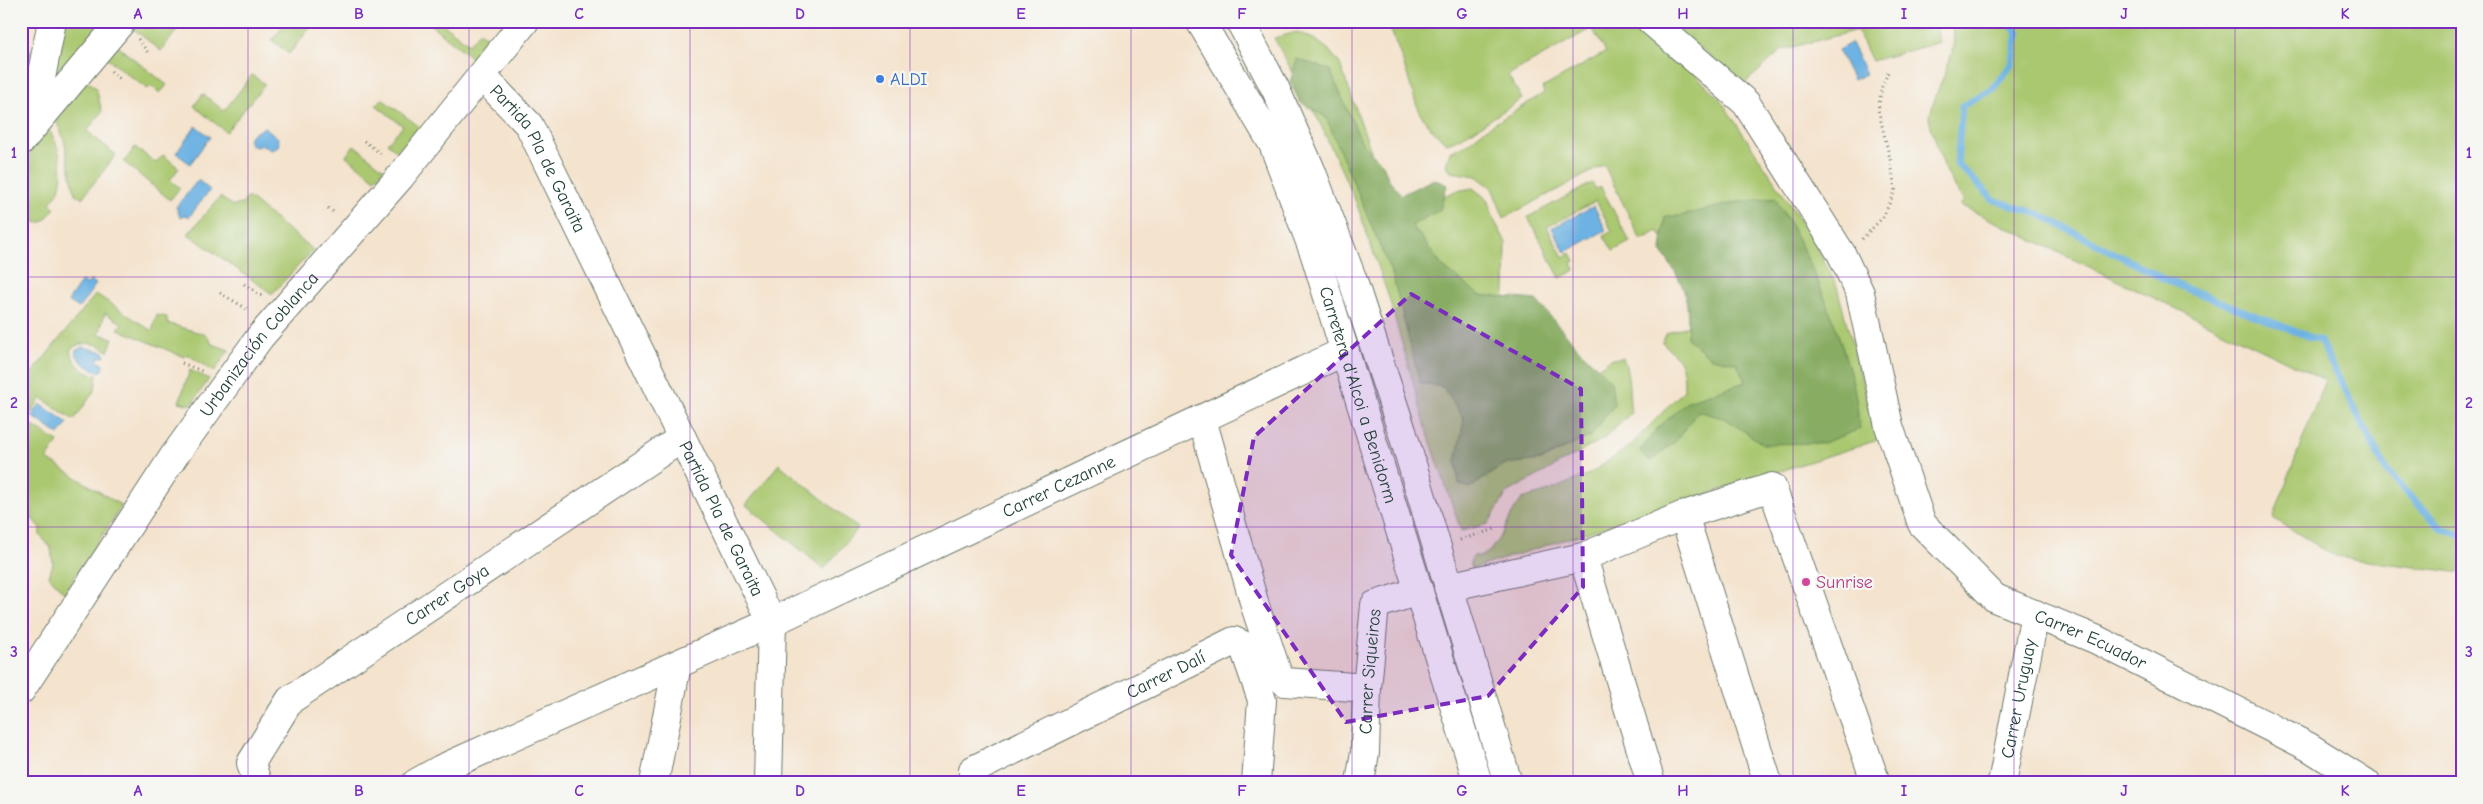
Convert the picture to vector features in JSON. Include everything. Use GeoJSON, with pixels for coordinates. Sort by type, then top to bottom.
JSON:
{"type":"FeatureCollection","features":[{"type":"Feature","properties":{"kind":"street"},"geometry":{"type":"LineString","coordinates":[[26,135],[48,54],[52,21]]}},
{"type":"Feature","properties":{"kind":"street"},"geometry":{"type":"LineString","coordinates":[[26,135],[122,21]]}},
{"type":"Feature","properties":{"kind":"street","name":"Urbanización Coblanca"},"geometry":{"type":"LineString","coordinates":[[21,690],[169,464],[271,325],[401,176],[525,21]]}},
{"type":"Feature","properties":{"kind":"street","name":"Carretera d'Alcoi a Benidorm"},"geometry":{"type":"LineString","coordinates":[[1200,21],[1273,144],[1315,254],[1478,783]]}},
{"type":"Feature","properties":{"kind":"street","name":"Carretera d'Alcoi a Benidorm"},"geometry":{"type":"LineString","coordinates":[[1240,21],[1276,90],[1311,170],[1352,278],[1402,430],[1508,783]]}},
{"type":"Feature","properties":{"kind":"street","name":"Carrer Ecuador"},"geometry":{"type":"LineString","coordinates":[[1651,21],[1746,103],[1841,253],[1860,293],[1889,426],[1922,524],[1995,598],[2104,643],[2310,747],[2340,774],[2366,783]]}},
{"type":"Feature","properties":{"kind":"street","name":"Partida Pla de Garaita"},"geometry":{"type":"LineString","coordinates":[[482,76],[529,125],[772,622]]}},
{"type":"Feature","properties":{"kind":"street","name":"Carrer Cezanne"},"geometry":{"type":"LineString","coordinates":[[772,622],[1345,351]]}},
{"type":"Feature","properties":{"kind":"street"},"geometry":{"type":"LineString","coordinates":[[1202,419],[1256,608],[1278,675],[1285,682],[1367,688]]}},
{"type":"Feature","properties":{"kind":"street","name":"Carrer Goya"},"geometry":{"type":"LineString","coordinates":[[257,783],[251,763],[290,700],[682,438]]}},
{"type":"Feature","properties":{"kind":"street"},"geometry":{"type":"LineString","coordinates":[[1448,587],[1583,557],[1684,515],[1772,488],[1876,783]]}},
{"type":"Feature","properties":{"kind":"street"},"geometry":{"type":"LineString","coordinates":[[1684,515],[1768,783]]}},
{"type":"Feature","properties":{"kind":"street"},"geometry":{"type":"LineString","coordinates":[[1583,557],[1651,783]]}},
{"type":"Feature","properties":{"kind":"street","name":"Carrer Siqueiros"},"geometry":{"type":"LineString","coordinates":[[1360,783],[1366,752],[1367,688],[1375,605],[1419,591]]}},
{"type":"Feature","properties":{"kind":"street","name":"Carrer Uruguay"},"geometry":{"type":"LineString","coordinates":[[2002,783],[2035,614]]}},
{"type":"Feature","properties":{"kind":"street"},"geometry":{"type":"LineString","coordinates":[[416,783],[441,769],[772,622],[768,783]]}},
{"type":"Feature","properties":{"kind":"street","name":"Carrer Dalí"},"geometry":{"type":"LineString","coordinates":[[973,783],[973,770],[1234,641],[1243,645],[1262,700],[1256,783]]}},
{"type":"Feature","properties":{"kind":"street"},"geometry":{"type":"LineString","coordinates":[[654,783],[677,665]]}},
{"type":"Feature","properties":{"kind":"path"},"geometry":{"type":"LineString","coordinates":[[1841,253],[1871,232],[1884,216],[1895,190],[1891,163],[1878,109],[1882,87],[1889,70]]}},
{"type":"Feature","properties":{"kind":"path"},"geometry":{"type":"LineString","coordinates":[[220,293],[271,325]]}},
{"type":"Feature","properties":{"kind":"path"},"geometry":{"type":"LineString","coordinates":[[1436,547],[1495,529]]}},
{"type":"Feature","properties":{"kind":"highlighted area"},"geometry":{"type":"Polygon","coordinates":[[[1411,294],[1581,389],[1583,587],[1488,696],[1346,722],[1231,555],[1254,437],[1411,294]]]}},
{"type":"Feature","properties":{"kind":"green space"},"geometry":{"type":"Polygon","coordinates":[[[62,21],[110,21],[56,82],[53,79],[62,21]]]}},
{"type":"Feature","properties":{"kind":"green space"},"geometry":{"type":"Polygon","coordinates":[[[133,21],[184,21],[161,51],[130,26],[133,21]]]}},
{"type":"Feature","properties":{"kind":"green space"},"geometry":{"type":"Polygon","coordinates":[[[297,21],[316,21],[289,54],[272,40],[287,22],[292,27],[297,21]]]}},
{"type":"Feature","properties":{"kind":"green space"},"geometry":{"type":"Polygon","coordinates":[[[426,21],[439,21],[469,44],[479,32],[491,40],[476,61],[426,21]]]}},
{"type":"Feature","properties":{"kind":"green space"},"geometry":{"type":"Polygon","coordinates":[[[1281,21],[1333,21],[1313,27],[1301,22],[1281,21]]]}},
{"type":"Feature","properties":{"kind":"green space"},"geometry":{"type":"Polygon","coordinates":[[[1360,21],[1639,21],[1720,99],[1813,239],[1837,287],[1878,440],[1472,569],[1470,561],[1475,555],[1479,557],[1489,552],[1502,534],[1522,499],[1549,491],[1589,474],[1629,447],[1684,390],[1680,363],[1662,342],[1667,333],[1696,323],[1688,277],[1658,231],[1641,240],[1604,165],[1504,218],[1492,188],[1476,176],[1451,172],[1446,165],[1450,152],[1468,143],[1484,130],[1544,93],[1542,88],[1606,52],[1592,28],[1508,75],[1522,99],[1475,129],[1447,143],[1430,127],[1419,111],[1388,23],[1364,28],[1360,21]]]}},
{"type":"Feature","properties":{"kind":"green space"},"geometry":{"type":"Polygon","coordinates":[[[1665,21],[1935,21],[1940,42],[1872,61],[1857,30],[1782,50],[1744,84],[1665,21]]]}},
{"type":"Feature","properties":{"kind":"green space"},"geometry":{"type":"Polygon","coordinates":[[[1952,21],[2462,21],[2462,573],[2336,557],[2273,518],[2325,380],[1960,205],[1964,201],[1949,177],[1942,161],[1930,119],[1953,46],[1952,21]]]}},
{"type":"Feature","properties":{"kind":"green space"},"geometry":{"type":"Polygon","coordinates":[[[1297,32],[1316,40],[1329,50],[1340,64],[1372,154],[1399,207],[1430,202],[1456,191],[1473,188],[1487,199],[1494,220],[1506,242],[1505,292],[1499,322],[1593,371],[1611,359],[1623,358],[1626,365],[1631,413],[1605,438],[1507,493],[1488,524],[1461,531],[1426,428],[1389,298],[1356,202],[1318,119],[1274,38],[1297,32]]]}},
{"type":"Feature","properties":{"kind":"green space"},"geometry":{"type":"Polygon","coordinates":[[[115,44],[167,85],[160,93],[151,86],[147,89],[105,57],[115,44]]]}},
{"type":"Feature","properties":{"kind":"green space"},"geometry":{"type":"Polygon","coordinates":[[[26,49],[40,55],[32,85],[21,84],[21,59],[26,49]]]}},
{"type":"Feature","properties":{"kind":"green space"},"geometry":{"type":"Polygon","coordinates":[[[1297,59],[1330,70],[1362,143],[1383,164],[1388,178],[1401,195],[1434,179],[1447,185],[1440,210],[1412,225],[1443,267],[1479,295],[1536,300],[1577,347],[1611,381],[1614,405],[1591,436],[1541,460],[1505,464],[1470,488],[1459,484],[1456,462],[1464,419],[1443,387],[1420,383],[1393,277],[1326,117],[1300,102],[1290,82],[1297,59]]]}},
{"type":"Feature","properties":{"kind":"green space"},"geometry":{"type":"Polygon","coordinates":[[[252,75],[265,84],[226,132],[194,106],[203,94],[224,111],[252,75]]]}},
{"type":"Feature","properties":{"kind":"green space"},"geometry":{"type":"Polygon","coordinates":[[[86,80],[96,88],[102,112],[87,131],[116,155],[82,198],[75,194],[64,140],[56,120],[86,80]]]}},
{"type":"Feature","properties":{"kind":"green space"},"geometry":{"type":"Polygon","coordinates":[[[382,99],[420,127],[398,152],[387,143],[403,126],[376,105],[382,99]]]}},
{"type":"Feature","properties":{"kind":"green space"},"geometry":{"type":"Polygon","coordinates":[[[47,128],[57,147],[62,171],[59,190],[50,203],[55,208],[44,221],[38,223],[25,217],[34,206],[21,195],[21,160],[47,128]]]}},
{"type":"Feature","properties":{"kind":"green space"},"geometry":{"type":"Polygon","coordinates":[[[354,145],[384,169],[375,179],[346,156],[354,145]]]}},
{"type":"Feature","properties":{"kind":"green space"},"geometry":{"type":"Polygon","coordinates":[[[135,147],[156,163],[163,155],[179,168],[170,180],[180,188],[170,200],[124,162],[135,147]]]}},
{"type":"Feature","properties":{"kind":"green space"},"geometry":{"type":"Polygon","coordinates":[[[1592,183],[1596,189],[1601,187],[1630,242],[1613,251],[1604,236],[1612,231],[1596,201],[1547,227],[1563,257],[1571,253],[1575,261],[1572,263],[1575,270],[1560,278],[1528,217],[1592,183]]]}},
{"type":"Feature","properties":{"kind":"green space"},"geometry":{"type":"Polygon","coordinates":[[[220,197],[233,206],[242,204],[248,197],[313,250],[272,294],[188,234],[220,197]]]}},
{"type":"Feature","properties":{"kind":"green space"},"geometry":{"type":"Polygon","coordinates":[[[1775,198],[1810,264],[1838,333],[1854,386],[1860,429],[1823,443],[1763,444],[1726,419],[1698,411],[1675,442],[1650,461],[1640,451],[1657,429],[1688,401],[1745,382],[1737,363],[1711,358],[1687,338],[1688,312],[1684,291],[1676,273],[1661,251],[1665,216],[1679,216],[1738,202],[1775,198]]]}},
{"type":"Feature","properties":{"kind":"green space"},"geometry":{"type":"Polygon","coordinates":[[[96,294],[152,331],[157,315],[167,317],[167,323],[207,335],[212,344],[229,350],[214,372],[187,354],[184,357],[118,329],[122,323],[105,313],[99,334],[113,338],[108,352],[94,344],[78,345],[70,350],[74,359],[83,370],[97,375],[95,390],[74,420],[41,398],[25,421],[58,442],[47,459],[122,506],[64,593],[49,576],[53,564],[51,548],[40,535],[40,528],[21,506],[21,386],[96,294]]]}},
{"type":"Feature","properties":{"kind":"green space"},"geometry":{"type":"Polygon","coordinates":[[[190,370],[209,379],[191,405],[179,402],[190,370]]]}},
{"type":"Feature","properties":{"kind":"green space"},"geometry":{"type":"Polygon","coordinates":[[[779,464],[858,528],[824,569],[746,505],[779,464]]]}},
{"type":"Feature","properties":{"kind":"water"},"geometry":{"type":"Polygon","coordinates":[[[1851,43],[1866,74],[1853,80],[1838,50],[1851,43]]]}},
{"type":"Feature","properties":{"kind":"water"},"geometry":{"type":"Polygon","coordinates":[[[196,126],[210,137],[190,164],[176,153],[196,126]]]}},
{"type":"Feature","properties":{"kind":"water"},"geometry":{"type":"Polygon","coordinates":[[[265,127],[278,138],[279,144],[277,148],[271,150],[263,145],[255,147],[250,144],[248,139],[252,134],[265,127]]]}},
{"type":"Feature","properties":{"kind":"water"},"geometry":{"type":"Polygon","coordinates":[[[198,180],[210,190],[189,217],[186,215],[180,217],[176,207],[198,180]]]}},
{"type":"Feature","properties":{"kind":"water"},"geometry":{"type":"Polygon","coordinates":[[[1594,206],[1606,230],[1565,252],[1552,228],[1594,206]]]}},
{"type":"Feature","properties":{"kind":"water"},"geometry":{"type":"Polygon","coordinates":[[[91,280],[96,284],[79,308],[68,301],[82,281],[87,284],[91,280]]]}},
{"type":"Feature","properties":{"kind":"water"},"geometry":{"type":"Polygon","coordinates":[[[83,347],[104,352],[105,357],[99,357],[97,360],[103,365],[103,370],[99,372],[81,362],[75,351],[83,347]]]}},
{"type":"Feature","properties":{"kind":"water"},"geometry":{"type":"Polygon","coordinates":[[[40,404],[68,423],[59,435],[32,416],[40,404]]]}},
{"type":"Feature","properties":{"kind":"waterway"},"geometry":{"type":"LineString","coordinates":[[2007,21],[2018,33],[2012,64],[1992,90],[1962,106],[1957,164],[1994,200],[2039,214],[2170,282],[2320,341],[2387,472],[2443,530],[2462,535]]}},
{"type":"Feature","properties":{"kind":"place","name":"ALDI"},"geometry":{"type":"Point","coordinates":[880,79]}},
{"type":"Feature","properties":{"kind":"place","name":"Sunrise"},"geometry":{"type":"Point","coordinates":[1806,582]}}]}
